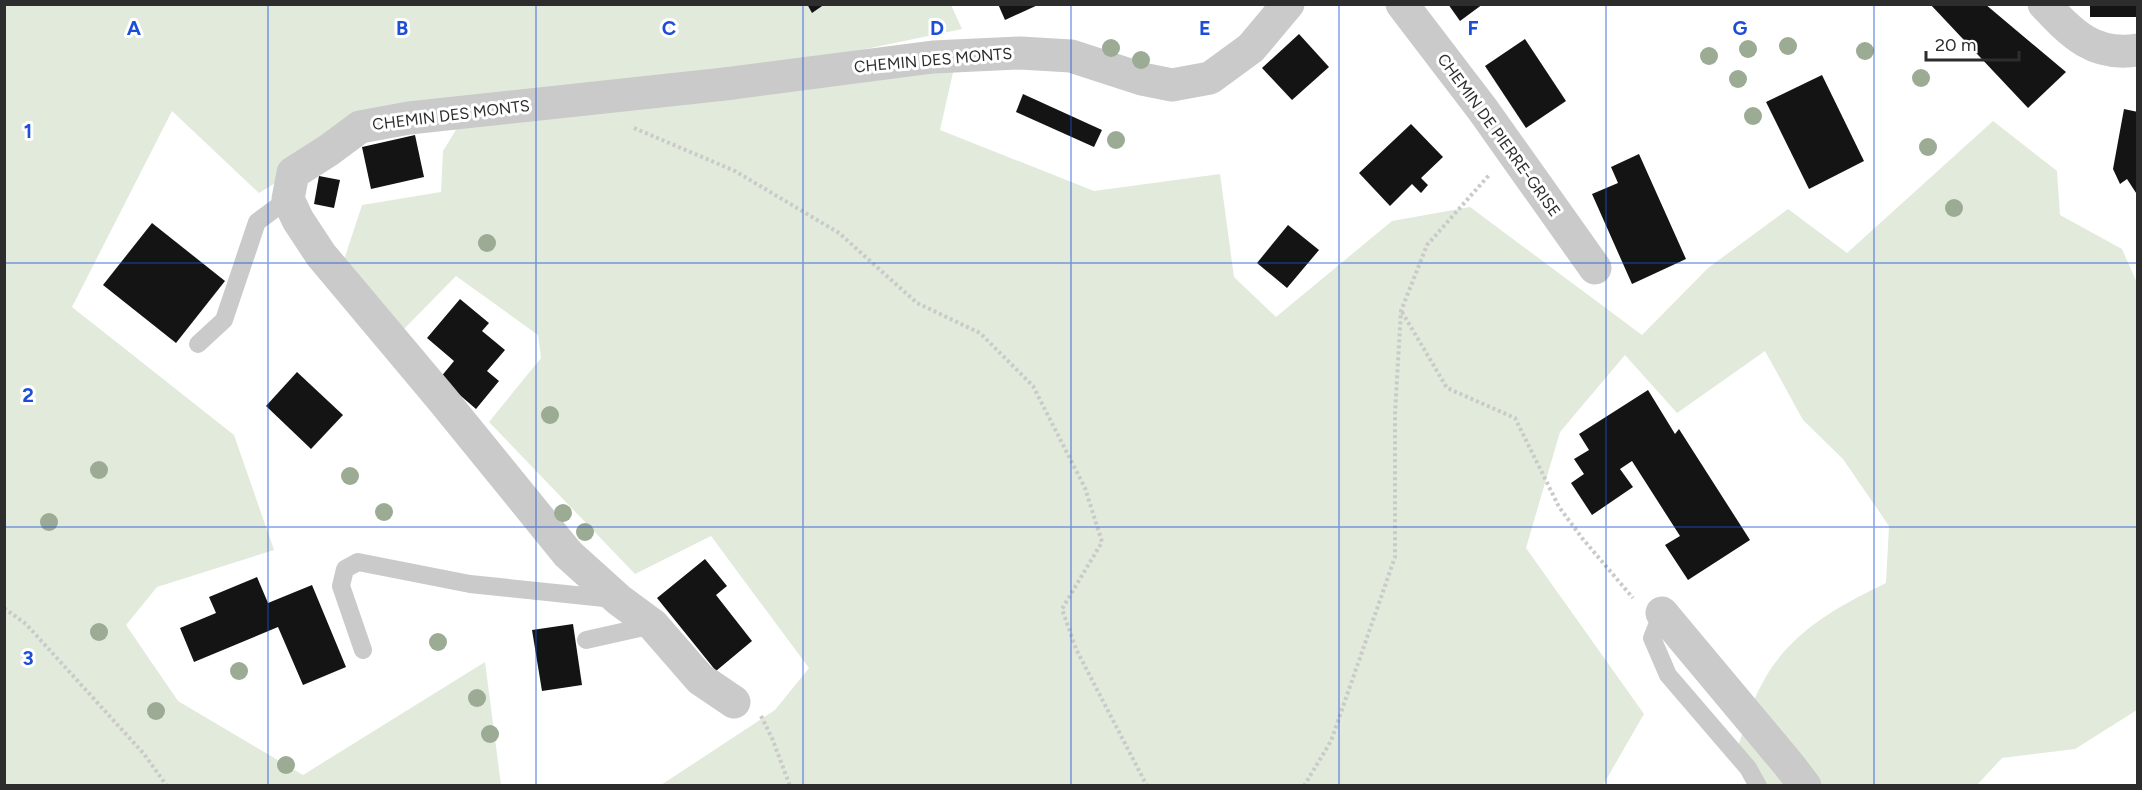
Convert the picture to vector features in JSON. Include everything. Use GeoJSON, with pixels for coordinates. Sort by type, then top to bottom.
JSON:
{"type":"FeatureCollection","features":[{"type":"Feature","properties":{"kind":"street","name":"CHEMIN DES MONTS"},"geometry":{"type":"LineString","coordinates":[[288,199],[293,173],[360,127],[409,118],[954,56],[1020,53],[1071,56],[1142,79],[1172,85],[1210,78],[1251,48],[1288,4]]}},
{"type":"Feature","properties":{"kind":"street","name":"CHEMIN DE PIERRE-GRISE"},"geometry":{"type":"LineString","coordinates":[[1402,4],[1512,150],[1595,268]]}},
{"type":"Feature","properties":{"kind":"street"},"geometry":{"type":"LineString","coordinates":[[2052,14],[2075,36],[2092,46],[2111,51],[2138,50]]}},
{"type":"Feature","properties":{"kind":"street"},"geometry":{"type":"LineString","coordinates":[[288,199],[298,220],[321,255],[568,554],[618,600],[653,625],[700,679],[734,702]]}},
{"type":"Feature","properties":{"kind":"street"},"geometry":{"type":"LineString","coordinates":[[1662,613],[1805,786]]}},
{"type":"Feature","properties":{"kind":"lane"},"geometry":{"type":"LineString","coordinates":[[198,344],[224,320],[257,222],[288,199]]}},
{"type":"Feature","properties":{"kind":"lane"},"geometry":{"type":"LineString","coordinates":[[363,650],[341,586],[345,569],[358,562],[470,584],[618,600]]}},
{"type":"Feature","properties":{"kind":"lane"},"geometry":{"type":"LineString","coordinates":[[1662,613],[1652,638],[1668,675],[1748,768],[1758,786]]}},
{"type":"Feature","properties":{"kind":"lane"},"geometry":{"type":"LineString","coordinates":[[586,640],[653,625]]}},
{"type":"Feature","properties":{"kind":"path"},"geometry":{"type":"LineString","coordinates":[[625,124],[735,171],[839,233],[917,303],[980,333],[1033,386],[1085,488],[1102,542],[1062,609],[1076,649],[1147,786]]}},
{"type":"Feature","properties":{"kind":"path"},"geometry":{"type":"LineString","coordinates":[[1304,786],[1331,741],[1395,557],[1395,413],[1401,311],[1427,245],[1512,150]]}},
{"type":"Feature","properties":{"kind":"path"},"geometry":{"type":"LineString","coordinates":[[1401,311],[1447,388],[1515,418],[1558,507],[1640,605],[1662,613]]}},
{"type":"Feature","properties":{"kind":"path"},"geometry":{"type":"LineString","coordinates":[[4,608],[26,624],[144,754],[167,786]]}},
{"type":"Feature","properties":{"kind":"path"},"geometry":{"type":"LineString","coordinates":[[734,702],[759,714],[772,738],[790,786]]}},
{"type":"Feature","properties":{"kind":"green space"},"geometry":{"type":"Polygon","coordinates":[[[5,5],[951,5],[962,29],[856,51],[388,114],[259,193],[172,111],[72,307],[234,435],[274,550],[157,587],[126,625],[178,701],[303,775],[485,662],[501,785],[5,786],[5,5]]]}},
{"type":"Feature","properties":{"kind":"green space"},"geometry":{"type":"Polygon","coordinates":[[[954,68],[940,130],[1094,191],[1220,174],[1234,277],[1276,317],[1392,221],[1470,207],[1642,335],[1708,268],[1788,209],[1847,253],[1993,121],[2057,171],[2060,215],[2122,249],[2137,283],[2137,710],[2075,749],[2002,758],[1977,785],[1761,785],[1738,746],[1759,689],[1774,664],[1801,635],[1833,612],[1886,583],[1889,526],[1843,459],[1803,420],[1765,351],[1677,413],[1625,355],[1560,432],[1526,548],[1644,714],[1603,785],[661,785],[775,710],[809,668],[711,536],[635,574],[489,422],[541,358],[538,335],[456,276],[401,332],[343,263],[362,205],[441,192],[443,151],[462,120],[954,68]]]}},
{"type":"Feature","properties":{"kind":"building"},"geometry":{"type":"Polygon","coordinates":[[[807,4],[825,4],[812,13],[807,4]]]}},
{"type":"Feature","properties":{"kind":"building"},"geometry":{"type":"Polygon","coordinates":[[[998,4],[1040,4],[1005,20],[998,4]]]}},
{"type":"Feature","properties":{"kind":"building"},"geometry":{"type":"Polygon","coordinates":[[[1448,4],[1483,4],[1460,21],[1448,4]]]}},
{"type":"Feature","properties":{"kind":"building"},"geometry":{"type":"Polygon","coordinates":[[[1930,4],[1985,4],[2066,72],[2028,108],[1930,4]]]}},
{"type":"Feature","properties":{"kind":"building"},"geometry":{"type":"Polygon","coordinates":[[[2090,4],[2138,4],[2138,17],[2090,17],[2090,4]]]}},
{"type":"Feature","properties":{"kind":"building"},"geometry":{"type":"Polygon","coordinates":[[[1299,34],[1329,67],[1292,100],[1262,68],[1299,34]]]}},
{"type":"Feature","properties":{"kind":"building"},"geometry":{"type":"Polygon","coordinates":[[[1525,39],[1566,101],[1526,128],[1485,66],[1525,39]]]}},
{"type":"Feature","properties":{"kind":"building"},"geometry":{"type":"Polygon","coordinates":[[[1822,75],[1864,161],[1809,189],[1766,102],[1822,75]]]}},
{"type":"Feature","properties":{"kind":"building"},"geometry":{"type":"Polygon","coordinates":[[[1023,94],[1102,130],[1094,147],[1016,112],[1023,94]]]}},
{"type":"Feature","properties":{"kind":"building"},"geometry":{"type":"Polygon","coordinates":[[[2124,109],[2138,112],[2138,196],[2127,179],[2120,184],[2113,169],[2124,109]]]}},
{"type":"Feature","properties":{"kind":"building"},"geometry":{"type":"Polygon","coordinates":[[[1411,124],[1443,157],[1421,178],[1428,185],[1421,193],[1412,184],[1390,206],[1359,173],[1411,124]]]}},
{"type":"Feature","properties":{"kind":"building"},"geometry":{"type":"Polygon","coordinates":[[[415,135],[424,177],[371,189],[362,147],[415,135]]]}},
{"type":"Feature","properties":{"kind":"building"},"geometry":{"type":"Polygon","coordinates":[[[1639,154],[1686,259],[1632,284],[1592,194],[1618,183],[1611,167],[1639,154]]]}},
{"type":"Feature","properties":{"kind":"building"},"geometry":{"type":"Polygon","coordinates":[[[319,176],[340,180],[334,208],[314,204],[319,176]]]}},
{"type":"Feature","properties":{"kind":"building"},"geometry":{"type":"Polygon","coordinates":[[[152,223],[225,281],[176,343],[103,285],[152,223]]]}},
{"type":"Feature","properties":{"kind":"building"},"geometry":{"type":"Polygon","coordinates":[[[1288,225],[1319,250],[1287,288],[1257,263],[1288,225]]]}},
{"type":"Feature","properties":{"kind":"building"},"geometry":{"type":"Polygon","coordinates":[[[460,299],[489,323],[482,331],[505,350],[487,371],[499,381],[476,409],[440,378],[454,361],[427,338],[460,299]]]}},
{"type":"Feature","properties":{"kind":"building"},"geometry":{"type":"Polygon","coordinates":[[[297,372],[343,415],[311,449],[266,406],[297,372]]]}},
{"type":"Feature","properties":{"kind":"building"},"geometry":{"type":"Polygon","coordinates":[[[1648,390],[1675,434],[1679,429],[1750,540],[1688,580],[1665,545],[1680,536],[1632,461],[1620,469],[1633,487],[1592,515],[1571,483],[1584,474],[1574,459],[1589,450],[1579,434],[1648,390]]]}},
{"type":"Feature","properties":{"kind":"building"},"geometry":{"type":"Polygon","coordinates":[[[705,559],[727,586],[716,595],[752,641],[716,671],[657,598],[705,559]]]}},
{"type":"Feature","properties":{"kind":"building"},"geometry":{"type":"Polygon","coordinates":[[[257,577],[268,603],[312,585],[346,667],[303,685],[278,627],[194,662],[180,628],[216,613],[209,597],[257,577]]]}},
{"type":"Feature","properties":{"kind":"building"},"geometry":{"type":"Polygon","coordinates":[[[573,624],[582,685],[542,691],[532,630],[573,624]]]}}]}
